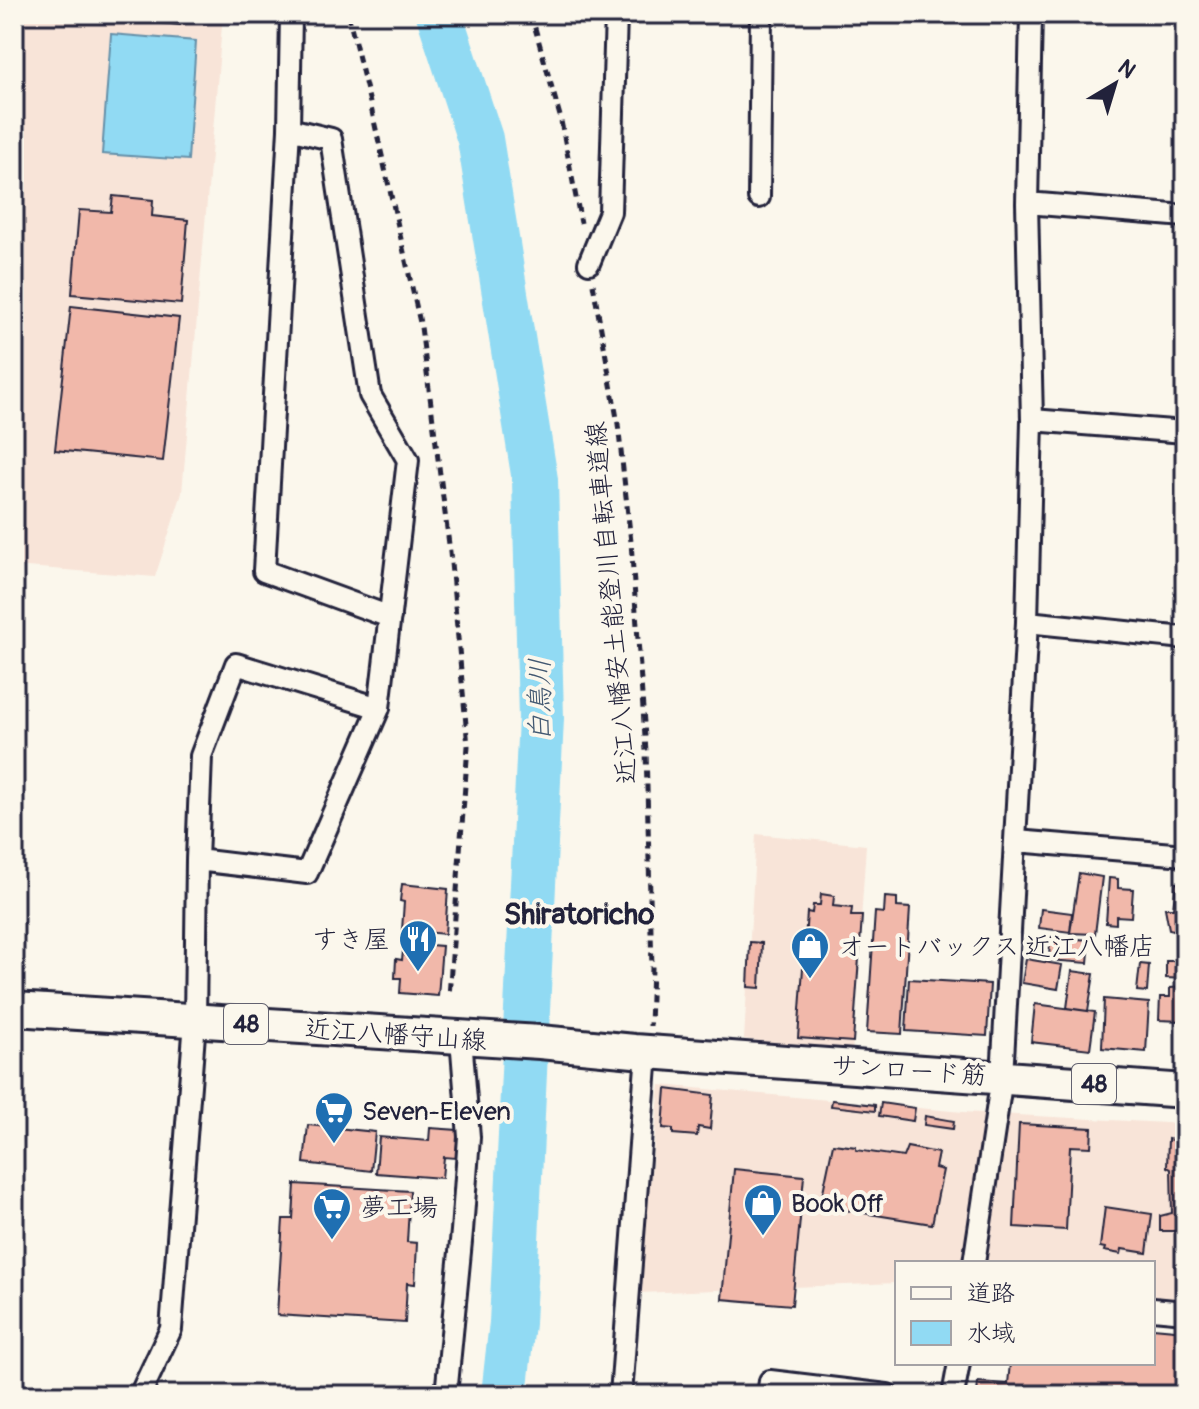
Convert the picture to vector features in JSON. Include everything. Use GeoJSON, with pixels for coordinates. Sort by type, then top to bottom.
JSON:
{"type":"FeatureCollection","features":[{"type":"Feature","properties":{"kind":"main road","name":"近江八幡守山線"},"geometry":{"type":"LineString","coordinates":[[14,1009],[540,1042],[645,1052]]}},
{"type":"Feature","properties":{"kind":"main road","name":"サンロード筋"},"geometry":{"type":"LineString","coordinates":[[645,1052],[1185,1091]]}},
{"type":"Feature","properties":{"kind":"street"},"geometry":{"type":"LineString","coordinates":[[291,14],[289,129],[264,571],[390,617]]}},
{"type":"Feature","properties":{"kind":"street"},"geometry":{"type":"LineString","coordinates":[[589,263],[610,212],[616,14]]}},
{"type":"Feature","properties":{"kind":"street"},"geometry":{"type":"LineString","coordinates":[[759,197],[761,14]]}},
{"type":"Feature","properties":{"kind":"street"},"geometry":{"type":"LineString","coordinates":[[974,1261],[1002,1077],[1027,622],[1032,420],[1027,203],[1031,14]]}},
{"type":"Feature","properties":{"kind":"street"},"geometry":{"type":"LineString","coordinates":[[197,860],[307,873],[379,708],[408,460],[370,395],[331,139],[289,129]]}},
{"type":"Feature","properties":{"kind":"street"},"geometry":{"type":"LineString","coordinates":[[1027,203],[1185,216]]}},
{"type":"Feature","properties":{"kind":"street"},"geometry":{"type":"LineString","coordinates":[[1032,420],[1185,432]]}},
{"type":"Feature","properties":{"kind":"street"},"geometry":{"type":"LineString","coordinates":[[1027,622],[1185,638]]}},
{"type":"Feature","properties":{"kind":"street"},"geometry":{"type":"LineString","coordinates":[[140,1395],[171,1329],[195,1021],[201,756],[236,664],[379,708]]}},
{"type":"Feature","properties":{"kind":"street"},"geometry":{"type":"LineString","coordinates":[[1016,841],[1185,855]]}},
{"type":"Feature","properties":{"kind":"street"},"geometry":{"type":"LineString","coordinates":[[446,1395],[469,1137],[469,1039]]}},
{"type":"Feature","properties":{"kind":"street"},"geometry":{"type":"LineString","coordinates":[[621,1395],[645,1052]]}},
{"type":"Feature","properties":{"kind":"street"},"geometry":{"type":"LineString","coordinates":[[1155,1309],[1185,1312]]}},
{"type":"Feature","properties":{"kind":"street"},"geometry":{"type":"LineString","coordinates":[[953,1395],[959,1365]]}},
{"type":"Feature","properties":{"kind":"street"},"geometry":{"type":"LineString","coordinates":[[768,1395],[770,1381],[887,1395]]}},
{"type":"Feature","properties":{"kind":"path"},"geometry":{"type":"LineString","coordinates":[[348,14],[421,327],[450,552],[468,746],[449,996]]}},
{"type":"Feature","properties":{"kind":"path","name":"近江八幡安土能登川自転車道線"},"geometry":{"type":"LineString","coordinates":[[531,14],[560,116],[589,263],[618,424],[631,542],[646,751],[652,968],[650,1027],[653,1038],[645,1052]]}},
{"type":"Feature","properties":{"kind":"shaded area"},"geometry":{"type":"Polygon","coordinates":[[[14,14],[223,14],[182,493],[155,577],[14,566],[14,14]]]}},
{"type":"Feature","properties":{"kind":"shaded area"},"geometry":{"type":"Polygon","coordinates":[[[756,834],[866,845],[852,1055],[744,1039],[756,834]]]}},
{"type":"Feature","properties":{"kind":"shaded area"},"geometry":{"type":"Polygon","coordinates":[[[660,1085],[963,1112],[1185,1124],[1185,1300],[1155,1297],[1155,1261],[895,1261],[895,1283],[639,1293],[660,1085]]]}},
{"type":"Feature","properties":{"kind":"water"},"geometry":{"type":"Polygon","coordinates":[[[111,34],[196,41],[188,160],[102,154],[111,34]]]}},
{"type":"Feature","properties":{"kind":"building"},"geometry":{"type":"Polygon","coordinates":[[[68,14],[181,14],[180,25],[68,14]]]}},
{"type":"Feature","properties":{"kind":"building"},"geometry":{"type":"Polygon","coordinates":[[[113,196],[153,200],[152,216],[188,220],[181,304],[72,294],[79,210],[111,212],[113,196]]]}},
{"type":"Feature","properties":{"kind":"building"},"geometry":{"type":"Polygon","coordinates":[[[71,306],[179,318],[163,461],[55,450],[71,306]]]}},
{"type":"Feature","properties":{"kind":"building"},"geometry":{"type":"Polygon","coordinates":[[[14,362],[22,363],[14,444],[14,362]]]}},
{"type":"Feature","properties":{"kind":"building"},"geometry":{"type":"Polygon","coordinates":[[[1079,873],[1102,877],[1095,934],[1070,933],[1079,873]]]}},
{"type":"Feature","properties":{"kind":"building"},"geometry":{"type":"Polygon","coordinates":[[[1109,878],[1118,879],[1118,888],[1133,889],[1131,917],[1116,916],[1116,924],[1106,923],[1109,878]]]}},
{"type":"Feature","properties":{"kind":"building"},"geometry":{"type":"Polygon","coordinates":[[[1176,883],[1185,883],[1185,937],[1174,935],[1174,930],[1169,929],[1165,908],[1173,908],[1176,883]]]}},
{"type":"Feature","properties":{"kind":"building"},"geometry":{"type":"Polygon","coordinates":[[[402,884],[448,889],[445,934],[402,930],[402,884]]]}},
{"type":"Feature","properties":{"kind":"building"},"geometry":{"type":"Polygon","coordinates":[[[821,894],[834,896],[833,906],[852,908],[851,916],[862,916],[853,1042],[798,1038],[807,912],[812,913],[813,905],[820,905],[821,894]]]}},
{"type":"Feature","properties":{"kind":"building"},"geometry":{"type":"Polygon","coordinates":[[[885,897],[897,898],[897,907],[910,908],[902,1034],[867,1032],[875,912],[884,913],[885,897]]]}},
{"type":"Feature","properties":{"kind":"building"},"geometry":{"type":"Polygon","coordinates":[[[1041,909],[1072,913],[1070,932],[1039,928],[1041,909]]]}},
{"type":"Feature","properties":{"kind":"building"},"geometry":{"type":"Polygon","coordinates":[[[1050,937],[1090,940],[1088,963],[1049,960],[1050,937]]]}},
{"type":"Feature","properties":{"kind":"building"},"geometry":{"type":"Polygon","coordinates":[[[750,942],[762,943],[760,988],[748,987],[750,942]]]}},
{"type":"Feature","properties":{"kind":"building"},"geometry":{"type":"Polygon","coordinates":[[[1176,942],[1185,942],[1185,979],[1166,978],[1166,961],[1176,961],[1176,942]]]}},
{"type":"Feature","properties":{"kind":"building","name":"すき屋"},"geometry":{"type":"Polygon","coordinates":[[[404,943],[442,946],[438,996],[400,993],[401,978],[395,978],[396,959],[402,960],[404,943]]]}},
{"type":"Feature","properties":{"kind":"building"},"geometry":{"type":"Polygon","coordinates":[[[1026,959],[1062,965],[1058,989],[1022,983],[1026,959]]]}},
{"type":"Feature","properties":{"kind":"building"},"geometry":{"type":"Polygon","coordinates":[[[1140,964],[1149,965],[1147,992],[1137,991],[1140,964]]]}},
{"type":"Feature","properties":{"kind":"building"},"geometry":{"type":"Polygon","coordinates":[[[1072,971],[1094,974],[1088,1011],[1067,1008],[1072,971]]]}},
{"type":"Feature","properties":{"kind":"building"},"geometry":{"type":"Polygon","coordinates":[[[909,979],[990,984],[987,1036],[906,1031],[909,979]]]}},
{"type":"Feature","properties":{"kind":"building"},"geometry":{"type":"Polygon","coordinates":[[[1185,987],[1185,1028],[1181,1028],[1182,1021],[1159,1020],[1160,997],[1170,997],[1170,988],[1185,987]]]}},
{"type":"Feature","properties":{"kind":"building"},"geometry":{"type":"Polygon","coordinates":[[[1104,999],[1149,1003],[1146,1052],[1102,1048],[1104,999]]]}},
{"type":"Feature","properties":{"kind":"building"},"geometry":{"type":"Polygon","coordinates":[[[1035,1004],[1095,1012],[1090,1049],[1031,1042],[1035,1004]]]}},
{"type":"Feature","properties":{"kind":"building"},"geometry":{"type":"Polygon","coordinates":[[[666,1089],[713,1095],[710,1129],[698,1127],[697,1136],[673,1134],[673,1129],[663,1128],[666,1089]]]}},
{"type":"Feature","properties":{"kind":"building"},"geometry":{"type":"Polygon","coordinates":[[[832,1100],[875,1105],[875,1111],[831,1106],[832,1100]]]}},
{"type":"Feature","properties":{"kind":"building"},"geometry":{"type":"Polygon","coordinates":[[[881,1103],[915,1108],[913,1121],[879,1116],[881,1103]]]}},
{"type":"Feature","properties":{"kind":"building"},"geometry":{"type":"Polygon","coordinates":[[[925,1116],[954,1121],[953,1129],[924,1125],[925,1116]]]}},
{"type":"Feature","properties":{"kind":"building"},"geometry":{"type":"Polygon","coordinates":[[[1019,1124],[1092,1128],[1091,1147],[1070,1146],[1066,1230],[1014,1227],[1019,1124]]]}},
{"type":"Feature","properties":{"kind":"building"},"geometry":{"type":"Polygon","coordinates":[[[308,1125],[375,1132],[371,1171],[304,1163],[308,1125]]]}},
{"type":"Feature","properties":{"kind":"building"},"geometry":{"type":"Polygon","coordinates":[[[430,1128],[458,1130],[456,1158],[444,1157],[442,1178],[376,1173],[379,1137],[429,1141],[430,1128]]]}},
{"type":"Feature","properties":{"kind":"building"},"geometry":{"type":"Polygon","coordinates":[[[1177,1130],[1185,1130],[1185,1231],[1160,1231],[1160,1216],[1172,1213],[1171,1169],[1167,1167],[1168,1139],[1177,1141],[1177,1130]]]}},
{"type":"Feature","properties":{"kind":"building"},"geometry":{"type":"Polygon","coordinates":[[[833,1144],[903,1157],[907,1147],[938,1153],[935,1168],[943,1170],[932,1224],[820,1206],[833,1144]]]}},
{"type":"Feature","properties":{"kind":"building","name":"Book Off"},"geometry":{"type":"Polygon","coordinates":[[[734,1169],[804,1176],[792,1305],[722,1299],[734,1169]]]}},
{"type":"Feature","properties":{"kind":"building"},"geometry":{"type":"Polygon","coordinates":[[[295,1184],[410,1191],[407,1242],[417,1243],[415,1284],[407,1283],[405,1323],[277,1315],[283,1219],[293,1219],[295,1184]]]}},
{"type":"Feature","properties":{"kind":"building"},"geometry":{"type":"Polygon","coordinates":[[[1105,1207],[1152,1214],[1147,1253],[1122,1249],[1121,1254],[1104,1251],[1105,1248],[1100,1247],[1105,1207]]]}},
{"type":"Feature","properties":{"kind":"building"},"geometry":{"type":"Polygon","coordinates":[[[1155,1328],[1185,1331],[1184,1395],[977,1395],[978,1382],[1008,1384],[1010,1365],[1155,1365],[1155,1328]]]}},
{"type":"Feature","properties":{"kind":"waterway","name":"白鳥川"},"geometry":{"type":"LineString","coordinates":[[439,14],[480,139],[535,480],[541,718],[512,1323],[504,1395]]}},
{"type":"Feature","properties":{"kind":"place","name":"すき屋"},"geometry":{"type":"Point","coordinates":[418,973]}},
{"type":"Feature","properties":{"kind":"place","name":"オートバックス 近江八幡店"},"geometry":{"type":"Point","coordinates":[810,980]}},
{"type":"Feature","properties":{"kind":"place","name":"Seven-Eleven"},"geometry":{"type":"Point","coordinates":[334,1145]}},
{"type":"Feature","properties":{"kind":"place","name":"Book Off"},"geometry":{"type":"Point","coordinates":[763,1237]}},
{"type":"Feature","properties":{"kind":"place","name":"夢工場"},"geometry":{"type":"Point","coordinates":[332,1241]}},
{"type":"Feature","properties":{"kind":"district","name":"Shiratoricho"},"geometry":{"type":"Point","coordinates":[579,914]}}]}
